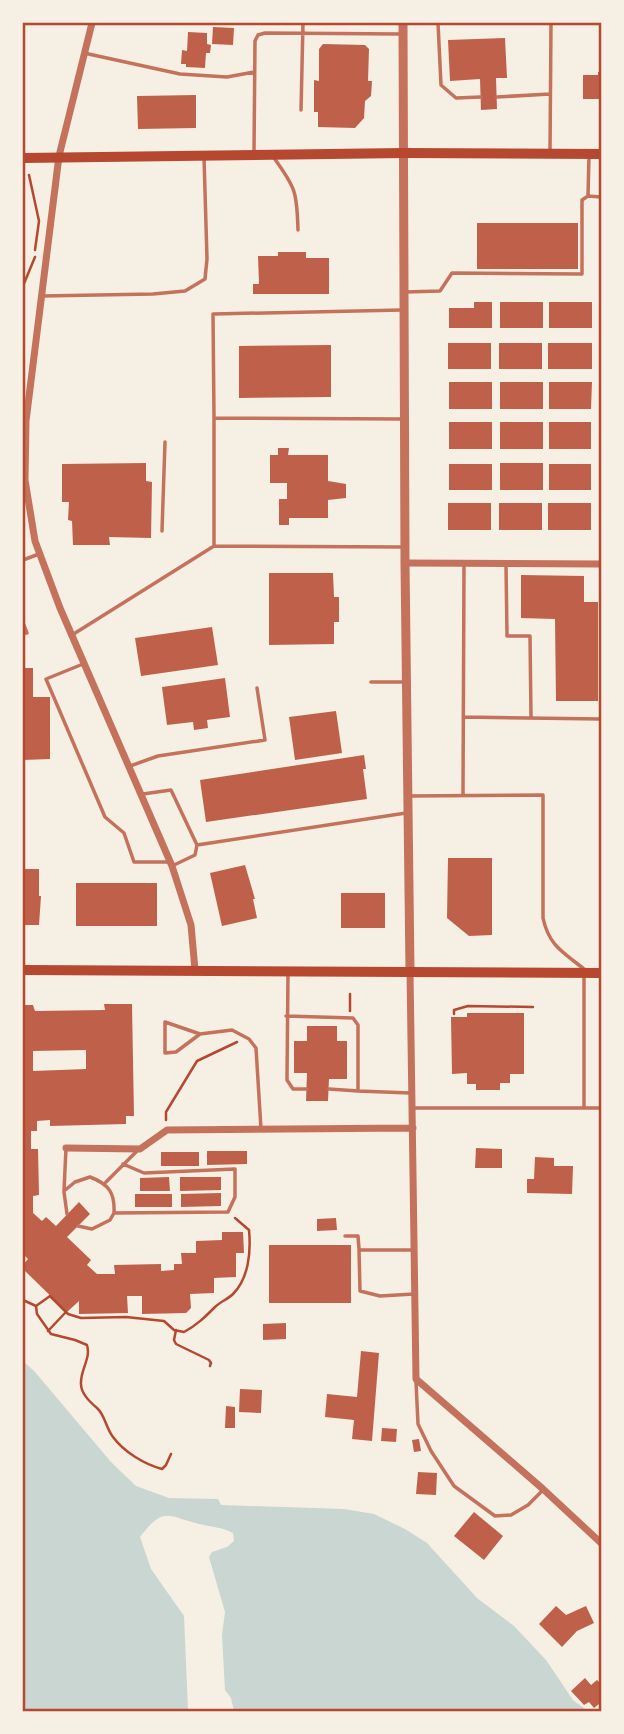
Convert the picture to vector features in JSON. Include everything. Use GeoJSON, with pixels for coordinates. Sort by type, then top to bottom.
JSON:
{"type":"FeatureCollection","features":[{"type":"Feature","properties":{"kind":"main road"},"geometry":{"type":"LineString","coordinates":[[23,158],[254,154],[601,154]]}},
{"type":"Feature","properties":{"kind":"main road"},"geometry":{"type":"LineString","coordinates":[[23,970],[601,973]]}},
{"type":"Feature","properties":{"kind":"street"},"geometry":{"type":"LineString","coordinates":[[92,23],[59,156],[24,449],[28,501],[39,554],[83,664],[171,864],[191,925],[195,970]]}},
{"type":"Feature","properties":{"kind":"street"},"geometry":{"type":"LineString","coordinates":[[403,23],[406,682],[416,1379],[601,1543]]}},
{"type":"Feature","properties":{"kind":"street"},"geometry":{"type":"LineString","coordinates":[[405,563],[601,564]]}},
{"type":"Feature","properties":{"kind":"street"},"geometry":{"type":"LineString","coordinates":[[66,1148],[140,1149],[167,1130],[413,1128]]}},
{"type":"Feature","properties":{"kind":"lane"},"geometry":{"type":"LineString","coordinates":[[301,110],[303,23]]}},
{"type":"Feature","properties":{"kind":"lane"},"geometry":{"type":"LineString","coordinates":[[438,23],[441,85],[456,98],[481,97]]}},
{"type":"Feature","properties":{"kind":"lane"},"geometry":{"type":"LineString","coordinates":[[550,153],[551,23]]}},
{"type":"Feature","properties":{"kind":"lane"},"geometry":{"type":"LineString","coordinates":[[254,154],[255,41],[258,35],[403,34]]}},
{"type":"Feature","properties":{"kind":"lane"},"geometry":{"type":"LineString","coordinates":[[84,53],[180,74],[227,77],[254,72]]}},
{"type":"Feature","properties":{"kind":"lane"},"geometry":{"type":"LineString","coordinates":[[497,97],[550,94]]}},
{"type":"Feature","properties":{"kind":"lane"},"geometry":{"type":"LineString","coordinates":[[270,154],[289,178],[297,196],[298,230]]}},
{"type":"Feature","properties":{"kind":"lane"},"geometry":{"type":"LineString","coordinates":[[588,197],[589,154]]}},
{"type":"Feature","properties":{"kind":"lane"},"geometry":{"type":"LineString","coordinates":[[42,296],[185,291],[205,279],[207,259],[204,155]]}},
{"type":"Feature","properties":{"kind":"lane"},"geometry":{"type":"LineString","coordinates":[[405,292],[440,291],[452,273],[582,274],[582,200],[601,197]]}},
{"type":"Feature","properties":{"kind":"lane"},"geometry":{"type":"LineString","coordinates":[[214,546],[213,314],[405,310]]}},
{"type":"Feature","properties":{"kind":"lane"},"geometry":{"type":"LineString","coordinates":[[214,418],[405,419]]}},
{"type":"Feature","properties":{"kind":"lane"},"geometry":{"type":"LineString","coordinates":[[162,531],[165,442]]}},
{"type":"Feature","properties":{"kind":"lane"},"geometry":{"type":"LineString","coordinates":[[71,635],[214,546],[405,547]]}},
{"type":"Feature","properties":{"kind":"lane"},"geometry":{"type":"LineString","coordinates":[[23,560],[39,554]]}},
{"type":"Feature","properties":{"kind":"lane"},"geometry":{"type":"LineString","coordinates":[[463,795],[464,563]]}},
{"type":"Feature","properties":{"kind":"lane"},"geometry":{"type":"LineString","coordinates":[[506,563],[507,636],[530,636],[531,718]]}},
{"type":"Feature","properties":{"kind":"lane"},"geometry":{"type":"LineString","coordinates":[[23,623],[27,633],[23,634]]}},
{"type":"Feature","properties":{"kind":"lane"},"geometry":{"type":"LineString","coordinates":[[83,664],[46,678],[105,817],[124,833],[134,862],[171,864],[195,855],[197,845],[171,790],[141,795]]}},
{"type":"Feature","properties":{"kind":"lane"},"geometry":{"type":"LineString","coordinates":[[371,682],[406,682]]}},
{"type":"Feature","properties":{"kind":"lane"},"geometry":{"type":"LineString","coordinates":[[128,767],[158,756],[265,740],[257,688]]}},
{"type":"Feature","properties":{"kind":"lane"},"geometry":{"type":"LineString","coordinates":[[463,718],[601,719]]}},
{"type":"Feature","properties":{"kind":"lane"},"geometry":{"type":"LineString","coordinates":[[408,796],[543,795],[545,931],[550,941],[586,973],[584,1108]]}},
{"type":"Feature","properties":{"kind":"lane"},"geometry":{"type":"LineString","coordinates":[[197,845],[408,813]]}},
{"type":"Feature","properties":{"kind":"lane"},"geometry":{"type":"LineString","coordinates":[[288,971],[287,1080],[293,1089],[307,1089]]}},
{"type":"Feature","properties":{"kind":"lane"},"geometry":{"type":"LineString","coordinates":[[286,1016],[354,1018],[358,1025],[358,1091]]}},
{"type":"Feature","properties":{"kind":"lane"},"geometry":{"type":"LineString","coordinates":[[200,1034],[176,1052],[165,1053],[165,1023],[200,1034],[232,1030],[249,1039],[256,1048],[261,1129]]}},
{"type":"Feature","properties":{"kind":"lane"},"geometry":{"type":"LineString","coordinates":[[328,1089],[412,1093]]}},
{"type":"Feature","properties":{"kind":"lane"},"geometry":{"type":"LineString","coordinates":[[413,1108],[601,1108]]}},
{"type":"Feature","properties":{"kind":"lane"},"geometry":{"type":"LineString","coordinates":[[66,1148],[63,1199],[67,1214]]}},
{"type":"Feature","properties":{"kind":"lane"},"geometry":{"type":"LineString","coordinates":[[106,1182],[140,1149]]}},
{"type":"Feature","properties":{"kind":"lane"},"geometry":{"type":"LineString","coordinates":[[114,1213],[228,1212],[235,1197],[235,1169],[144,1173],[124,1164]]}},
{"type":"Feature","properties":{"kind":"lane"},"geometry":{"type":"LineString","coordinates":[[64,1191],[75,1182],[90,1177],[106,1182],[115,1198],[114,1213],[110,1220],[92,1229],[78,1226]]}},
{"type":"Feature","properties":{"kind":"lane"},"geometry":{"type":"LineString","coordinates":[[345,1236],[358,1236],[360,1291],[380,1296],[415,1294]]}},
{"type":"Feature","properties":{"kind":"lane"},"geometry":{"type":"LineString","coordinates":[[359,1250],[414,1250]]}},
{"type":"Feature","properties":{"kind":"lane"},"geometry":{"type":"LineString","coordinates":[[416,1379],[418,1424],[431,1451],[454,1486],[495,1516],[511,1515],[528,1505],[543,1489]]}},
{"type":"Feature","properties":{"kind":"path"},"geometry":{"type":"LineString","coordinates":[[23,286],[35,258],[39,221],[29,175]]}},
{"type":"Feature","properties":{"kind":"path"},"geometry":{"type":"LineString","coordinates":[[350,994],[350,1017]]}},
{"type":"Feature","properties":{"kind":"path"},"geometry":{"type":"LineString","coordinates":[[454,1014],[454,1010],[468,1008],[533,1007]]}},
{"type":"Feature","properties":{"kind":"path"},"geometry":{"type":"LineString","coordinates":[[164,1123],[167,1119],[166,1112],[197,1061],[238,1041],[242,1035]]}},
{"type":"Feature","properties":{"kind":"path"},"geometry":{"type":"LineString","coordinates":[[36,1306],[50,1296],[66,1312],[81,1318],[126,1317],[164,1321],[176,1330],[184,1332],[202,1321],[217,1305],[233,1294],[243,1280],[251,1252],[249,1230],[228,1212]]}},
{"type":"Feature","properties":{"kind":"path"},"geometry":{"type":"LineString","coordinates":[[23,1300],[36,1306]]}},
{"type":"Feature","properties":{"kind":"path"},"geometry":{"type":"LineString","coordinates":[[36,1306],[37,1314],[51,1334],[87,1345],[88,1354],[80,1383],[112,1436],[139,1460],[162,1469],[171,1454]]}},
{"type":"Feature","properties":{"kind":"path"},"geometry":{"type":"LineString","coordinates":[[48,1331],[66,1312]]}},
{"type":"Feature","properties":{"kind":"path"},"geometry":{"type":"LineString","coordinates":[[176,1330],[176,1345],[209,1360],[210,1366]]}},
{"type":"Feature","properties":{"kind":"shaded area"},"geometry":{"type":"Polygon","coordinates":[[[23,1361],[111,1462],[136,1486],[169,1498],[218,1499],[221,1505],[344,1509],[374,1514],[405,1529],[427,1543],[477,1598],[514,1626],[546,1660],[573,1700],[588,1711],[234,1711],[231,1698],[225,1690],[222,1635],[225,1612],[209,1557],[212,1552],[227,1547],[234,1541],[233,1533],[166,1516],[155,1521],[140,1537],[151,1569],[184,1616],[188,1711],[23,1711],[23,1361]]]}},
{"type":"Feature","properties":{"kind":"building"},"geometry":{"type":"Polygon","coordinates":[[[213,27],[234,28],[233,45],[212,44],[213,27]]]}},
{"type":"Feature","properties":{"kind":"building"},"geometry":{"type":"Polygon","coordinates":[[[188,32],[207,33],[207,44],[211,45],[210,53],[206,53],[205,68],[186,67],[186,64],[181,64],[182,50],[187,51],[188,32]]]}},
{"type":"Feature","properties":{"kind":"building"},"geometry":{"type":"Polygon","coordinates":[[[505,38],[507,78],[496,78],[497,109],[481,110],[480,79],[450,81],[448,40],[505,38]]]}},
{"type":"Feature","properties":{"kind":"building"},"geometry":{"type":"Polygon","coordinates":[[[323,44],[365,45],[369,49],[368,81],[372,81],[371,96],[365,101],[364,118],[355,128],[318,127],[318,112],[314,112],[314,80],[319,81],[319,49],[323,44]]]}},
{"type":"Feature","properties":{"kind":"building"},"geometry":{"type":"Polygon","coordinates":[[[598,72],[601,72],[601,99],[583,99],[583,75],[598,75],[598,72]]]}},
{"type":"Feature","properties":{"kind":"building"},"geometry":{"type":"Polygon","coordinates":[[[196,95],[196,128],[138,129],[137,96],[196,95]]]}},
{"type":"Feature","properties":{"kind":"building"},"geometry":{"type":"Polygon","coordinates":[[[477,223],[578,223],[578,269],[477,269],[477,223]]]}},
{"type":"Feature","properties":{"kind":"building"},"geometry":{"type":"Polygon","coordinates":[[[278,252],[306,252],[306,258],[329,258],[329,294],[253,294],[253,284],[259,284],[258,256],[278,256],[278,252]]]}},
{"type":"Feature","properties":{"kind":"building"},"geometry":{"type":"Polygon","coordinates":[[[474,302],[492,302],[492,328],[449,328],[449,308],[474,308],[474,302]]]}},
{"type":"Feature","properties":{"kind":"building"},"geometry":{"type":"Polygon","coordinates":[[[500,302],[543,302],[543,328],[500,328],[500,302]]]}},
{"type":"Feature","properties":{"kind":"building"},"geometry":{"type":"Polygon","coordinates":[[[549,302],[592,302],[592,328],[549,328],[549,302]]]}},
{"type":"Feature","properties":{"kind":"building"},"geometry":{"type":"Polygon","coordinates":[[[448,343],[491,343],[491,369],[448,369],[448,343]]]}},
{"type":"Feature","properties":{"kind":"building"},"geometry":{"type":"Polygon","coordinates":[[[499,343],[542,343],[542,369],[499,369],[499,343]]]}},
{"type":"Feature","properties":{"kind":"building"},"geometry":{"type":"Polygon","coordinates":[[[548,343],[592,343],[592,369],[548,369],[548,343]]]}},
{"type":"Feature","properties":{"kind":"building"},"geometry":{"type":"Polygon","coordinates":[[[331,345],[331,397],[239,398],[239,346],[331,345]]]}},
{"type":"Feature","properties":{"kind":"building"},"geometry":{"type":"Polygon","coordinates":[[[449,382],[492,382],[492,409],[449,409],[449,382]]]}},
{"type":"Feature","properties":{"kind":"building"},"geometry":{"type":"Polygon","coordinates":[[[500,382],[543,382],[543,409],[500,409],[500,382]]]}},
{"type":"Feature","properties":{"kind":"building"},"geometry":{"type":"Polygon","coordinates":[[[549,382],[592,382],[591,409],[549,409],[549,382]]]}},
{"type":"Feature","properties":{"kind":"building"},"geometry":{"type":"Polygon","coordinates":[[[449,422],[492,422],[492,449],[449,449],[449,422]]]}},
{"type":"Feature","properties":{"kind":"building"},"geometry":{"type":"Polygon","coordinates":[[[500,422],[543,422],[543,449],[500,449],[500,422]]]}},
{"type":"Feature","properties":{"kind":"building"},"geometry":{"type":"Polygon","coordinates":[[[549,422],[591,422],[591,449],[549,449],[549,422]]]}},
{"type":"Feature","properties":{"kind":"building"},"geometry":{"type":"Polygon","coordinates":[[[278,448],[289,448],[288,455],[328,455],[328,481],[346,484],[346,498],[328,500],[328,518],[289,518],[289,525],[279,525],[279,499],[287,499],[287,483],[270,483],[270,455],[278,455],[278,448]]]}},
{"type":"Feature","properties":{"kind":"building"},"geometry":{"type":"Polygon","coordinates":[[[146,463],[146,481],[152,482],[151,538],[109,537],[110,545],[73,545],[72,521],[68,520],[69,502],[62,502],[62,464],[146,463]]]}},
{"type":"Feature","properties":{"kind":"building"},"geometry":{"type":"Polygon","coordinates":[[[500,463],[543,463],[543,490],[500,490],[500,463]]]}},
{"type":"Feature","properties":{"kind":"building"},"geometry":{"type":"Polygon","coordinates":[[[449,464],[492,464],[492,490],[449,490],[449,464]]]}},
{"type":"Feature","properties":{"kind":"building"},"geometry":{"type":"Polygon","coordinates":[[[549,464],[591,464],[591,490],[549,490],[549,464]]]}},
{"type":"Feature","properties":{"kind":"building"},"geometry":{"type":"Polygon","coordinates":[[[448,503],[491,503],[491,530],[448,530],[448,503]]]}},
{"type":"Feature","properties":{"kind":"building"},"geometry":{"type":"Polygon","coordinates":[[[499,503],[542,503],[542,530],[499,530],[499,503]]]}},
{"type":"Feature","properties":{"kind":"building"},"geometry":{"type":"Polygon","coordinates":[[[548,503],[591,503],[591,530],[548,530],[548,503]]]}},
{"type":"Feature","properties":{"kind":"building"},"geometry":{"type":"Polygon","coordinates":[[[269,573],[333,573],[334,597],[339,597],[339,622],[334,622],[334,644],[269,645],[269,573]]]}},
{"type":"Feature","properties":{"kind":"building"},"geometry":{"type":"Polygon","coordinates":[[[521,575],[584,576],[584,602],[598,602],[598,701],[556,701],[555,619],[521,618],[521,575]]]}},
{"type":"Feature","properties":{"kind":"building"},"geometry":{"type":"Polygon","coordinates":[[[212,627],[218,665],[141,676],[135,638],[212,627]]]}},
{"type":"Feature","properties":{"kind":"building"},"geometry":{"type":"Polygon","coordinates":[[[23,668],[33,668],[33,697],[50,697],[50,759],[23,760],[23,668]]]}},
{"type":"Feature","properties":{"kind":"building"},"geometry":{"type":"Polygon","coordinates":[[[225,678],[230,717],[207,720],[208,728],[194,730],[193,722],[167,725],[162,687],[225,678]]]}},
{"type":"Feature","properties":{"kind":"building"},"geometry":{"type":"Polygon","coordinates":[[[336,711],[342,753],[295,760],[289,717],[336,711]]]}},
{"type":"Feature","properties":{"kind":"building"},"geometry":{"type":"Polygon","coordinates":[[[364,755],[367,799],[206,822],[200,780],[364,755]]]}},
{"type":"Feature","properties":{"kind":"building"},"geometry":{"type":"Polygon","coordinates":[[[448,858],[492,858],[492,935],[469,936],[447,918],[448,858]]]}},
{"type":"Feature","properties":{"kind":"building"},"geometry":{"type":"Polygon","coordinates":[[[245,865],[255,899],[257,918],[222,926],[210,873],[245,865]]]}},
{"type":"Feature","properties":{"kind":"building"},"geometry":{"type":"Polygon","coordinates":[[[23,869],[39,869],[39,925],[23,925],[23,869]]]}},
{"type":"Feature","properties":{"kind":"building"},"geometry":{"type":"Polygon","coordinates":[[[76,883],[157,883],[157,926],[76,926],[76,883]]]}},
{"type":"Feature","properties":{"kind":"building"},"geometry":{"type":"Polygon","coordinates":[[[341,893],[385,893],[385,928],[341,928],[341,893]]]}},
{"type":"Feature","properties":{"kind":"building"},"geometry":{"type":"Polygon","coordinates":[[[104,1004],[132,1004],[134,1116],[126,1116],[126,1124],[50,1126],[50,1120],[37,1121],[37,1131],[31,1131],[31,1149],[38,1149],[39,1195],[33,1196],[33,1213],[42,1221],[46,1217],[56,1226],[79,1202],[90,1214],[67,1237],[91,1260],[87,1265],[97,1274],[115,1274],[114,1265],[161,1264],[161,1271],[174,1270],[174,1264],[182,1264],[181,1253],[196,1253],[196,1241],[222,1240],[222,1232],[243,1232],[244,1253],[236,1253],[236,1277],[214,1278],[214,1293],[190,1294],[191,1308],[186,1313],[142,1314],[142,1296],[127,1296],[128,1313],[79,1314],[79,1301],[67,1312],[23,1269],[28,1259],[23,1254],[23,1005],[33,1005],[35,1011],[105,1010],[104,1004]],[[86,1050],[33,1051],[33,1071],[86,1069],[86,1050]]]}},
{"type":"Feature","properties":{"kind":"building"},"geometry":{"type":"Polygon","coordinates":[[[467,1013],[524,1013],[524,1074],[510,1074],[510,1083],[500,1083],[500,1090],[476,1090],[476,1084],[467,1084],[467,1073],[452,1074],[451,1017],[467,1017],[467,1013]]]}},
{"type":"Feature","properties":{"kind":"building"},"geometry":{"type":"Polygon","coordinates":[[[307,1026],[337,1026],[337,1041],[347,1041],[347,1079],[329,1079],[328,1101],[306,1101],[307,1073],[294,1073],[294,1041],[307,1041],[307,1026]]]}},
{"type":"Feature","properties":{"kind":"building"},"geometry":{"type":"Polygon","coordinates":[[[476,1148],[502,1149],[502,1168],[475,1168],[476,1148]]]}},
{"type":"Feature","properties":{"kind":"building"},"geometry":{"type":"Polygon","coordinates":[[[207,1151],[247,1151],[247,1164],[207,1165],[207,1151]]]}},
{"type":"Feature","properties":{"kind":"building"},"geometry":{"type":"Polygon","coordinates":[[[161,1152],[199,1152],[199,1166],[161,1166],[161,1152]]]}},
{"type":"Feature","properties":{"kind":"building"},"geometry":{"type":"Polygon","coordinates":[[[535,1157],[554,1158],[554,1166],[573,1166],[572,1194],[527,1193],[527,1179],[534,1179],[535,1157]]]}},
{"type":"Feature","properties":{"kind":"building"},"geometry":{"type":"Polygon","coordinates":[[[169,1177],[170,1191],[140,1191],[140,1178],[169,1177]]]}},
{"type":"Feature","properties":{"kind":"building"},"geometry":{"type":"Polygon","coordinates":[[[180,1177],[221,1177],[221,1190],[180,1191],[180,1177]]]}},
{"type":"Feature","properties":{"kind":"building"},"geometry":{"type":"Polygon","coordinates":[[[221,1193],[221,1206],[181,1207],[181,1194],[221,1193]]]}},
{"type":"Feature","properties":{"kind":"building"},"geometry":{"type":"Polygon","coordinates":[[[135,1194],[172,1194],[172,1207],[135,1207],[135,1194]]]}},
{"type":"Feature","properties":{"kind":"building"},"geometry":{"type":"Polygon","coordinates":[[[336,1218],[337,1230],[317,1231],[317,1219],[336,1218]]]}},
{"type":"Feature","properties":{"kind":"building"},"geometry":{"type":"Polygon","coordinates":[[[269,1245],[351,1245],[351,1303],[269,1303],[269,1245]]]}},
{"type":"Feature","properties":{"kind":"building"},"geometry":{"type":"Polygon","coordinates":[[[286,1323],[286,1339],[263,1340],[263,1324],[286,1323]]]}},
{"type":"Feature","properties":{"kind":"building"},"geometry":{"type":"Polygon","coordinates":[[[361,1351],[379,1353],[372,1441],[352,1439],[354,1420],[325,1417],[327,1394],[357,1397],[361,1351]]]}},
{"type":"Feature","properties":{"kind":"building"},"geometry":{"type":"Polygon","coordinates":[[[240,1389],[262,1390],[261,1413],[239,1412],[240,1389]]]}},
{"type":"Feature","properties":{"kind":"building"},"geometry":{"type":"Polygon","coordinates":[[[226,1406],[235,1407],[235,1428],[225,1428],[226,1406]]]}},
{"type":"Feature","properties":{"kind":"building"},"geometry":{"type":"Polygon","coordinates":[[[382,1428],[397,1429],[396,1442],[381,1441],[382,1428]]]}},
{"type":"Feature","properties":{"kind":"building"},"geometry":{"type":"Polygon","coordinates":[[[419,1439],[421,1451],[414,1452],[412,1440],[419,1439]]]}},
{"type":"Feature","properties":{"kind":"building"},"geometry":{"type":"Polygon","coordinates":[[[418,1472],[437,1473],[436,1495],[416,1494],[418,1472]]]}},
{"type":"Feature","properties":{"kind":"building"},"geometry":{"type":"Polygon","coordinates":[[[474,1512],[503,1536],[484,1560],[454,1536],[474,1512]]]}},
{"type":"Feature","properties":{"kind":"building"},"geometry":{"type":"Polygon","coordinates":[[[556,1606],[566,1615],[586,1606],[594,1623],[577,1631],[562,1647],[539,1624],[556,1606]]]}},
{"type":"Feature","properties":{"kind":"building"},"geometry":{"type":"Polygon","coordinates":[[[585,1678],[591,1685],[597,1680],[601,1684],[601,1707],[599,1704],[594,1708],[589,1702],[584,1705],[571,1691],[585,1678]]]}}]}
